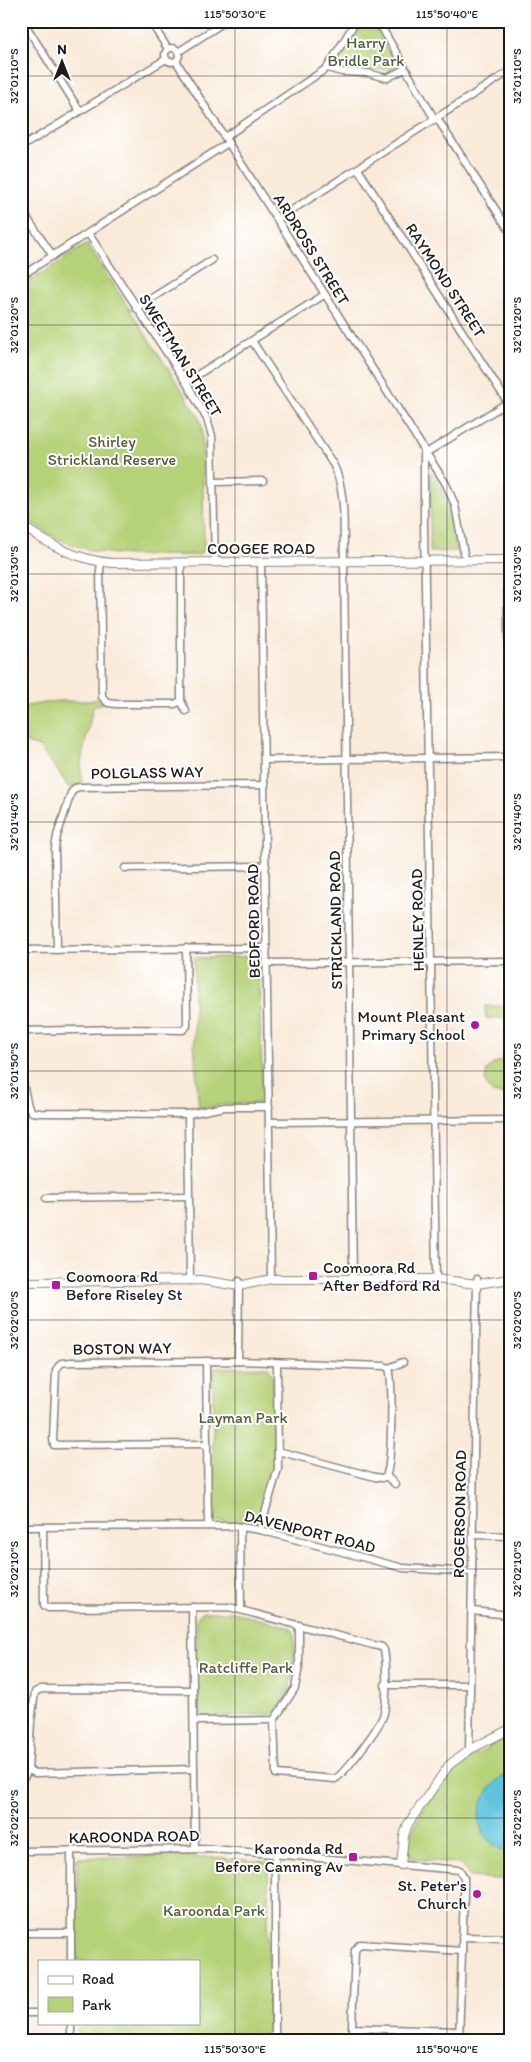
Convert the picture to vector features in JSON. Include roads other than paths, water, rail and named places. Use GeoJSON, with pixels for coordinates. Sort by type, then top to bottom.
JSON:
{"type":"FeatureCollection","features":[{"type":"Feature","properties":{"kind":"street"},"geometry":{"type":"LineString","coordinates":[[23,21],[79,110]]}},
{"type":"Feature","properties":{"kind":"street"},"geometry":{"type":"LineString","coordinates":[[150,21],[168,49]]}},
{"type":"Feature","properties":{"kind":"street"},"geometry":{"type":"LineString","coordinates":[[178,52],[226,21]]}},
{"type":"Feature","properties":{"kind":"street"},"geometry":{"type":"LineString","coordinates":[[21,276],[226,140],[327,68],[356,21]]}},
{"type":"Feature","properties":{"kind":"street"},"geometry":{"type":"LineString","coordinates":[[378,21],[436,119],[510,232]]}},
{"type":"Feature","properties":{"kind":"street"},"geometry":{"type":"LineString","coordinates":[[507,21],[510,26]]}},
{"type":"Feature","properties":{"kind":"street"},"geometry":{"type":"LineString","coordinates":[[168,49],[173,48],[178,52]]}},
{"type":"Feature","properties":{"kind":"street"},"geometry":{"type":"LineString","coordinates":[[166,59],[165,52],[168,49]]}},
{"type":"Feature","properties":{"kind":"street"},"geometry":{"type":"LineString","coordinates":[[166,59],[172,62],[176,61],[178,52]]}},
{"type":"Feature","properties":{"kind":"street"},"geometry":{"type":"LineString","coordinates":[[21,147],[79,110],[166,59]]}},
{"type":"Feature","properties":{"kind":"street","name":"ARDROSS STREET"},"geometry":{"type":"LineString","coordinates":[[176,61],[446,484],[455,505],[465,559]]}},
{"type":"Feature","properties":{"kind":"street"},"geometry":{"type":"LineString","coordinates":[[327,68],[342,72],[367,73],[387,78],[405,69]]}},
{"type":"Feature","properties":{"kind":"street"},"geometry":{"type":"LineString","coordinates":[[278,219],[510,71]]}},
{"type":"Feature","properties":{"kind":"street","name":"RAYMOND STREET"},"geometry":{"type":"LineString","coordinates":[[358,169],[509,403]]}},
{"type":"Feature","properties":{"kind":"street"},"geometry":{"type":"LineString","coordinates":[[21,209],[53,256]]}},
{"type":"Feature","properties":{"kind":"street","name":"SWEETMAN STREET"},"geometry":{"type":"LineString","coordinates":[[88,233],[186,382],[207,419],[211,431],[214,482],[215,562]]}},
{"type":"Feature","properties":{"kind":"street"},"geometry":{"type":"LineString","coordinates":[[136,308],[212,260]]}},
{"type":"Feature","properties":{"kind":"street"},"geometry":{"type":"LineString","coordinates":[[186,382],[324,295]]}},
{"type":"Feature","properties":{"kind":"street","name":"STRICKLAND ROAD"},"geometry":{"type":"LineString","coordinates":[[252,341],[338,474],[341,488],[344,562],[354,1279]]}},
{"type":"Feature","properties":{"kind":"street"},"geometry":{"type":"LineString","coordinates":[[424,560],[425,452],[509,403]]}},
{"type":"Feature","properties":{"kind":"street"},"geometry":{"type":"LineString","coordinates":[[214,482],[262,481]]}},
{"type":"Feature","properties":{"kind":"street"},"geometry":{"type":"LineString","coordinates":[[21,540],[24,528]]}},
{"type":"Feature","properties":{"kind":"street","name":"COOGEE ROAD"},"geometry":{"type":"LineString","coordinates":[[24,528],[46,543],[69,553],[101,562],[508,560]]}},
{"type":"Feature","properties":{"kind":"street","name":"HENLEY ROAD"},"geometry":{"type":"LineString","coordinates":[[424,560],[436,1279]]}},
{"type":"Feature","properties":{"kind":"street"},"geometry":{"type":"LineString","coordinates":[[265,760],[510,757],[508,560]]}},
{"type":"Feature","properties":{"kind":"street"},"geometry":{"type":"LineString","coordinates":[[101,562],[102,697],[108,703],[116,704],[175,704],[181,701]]}},
{"type":"Feature","properties":{"kind":"street","name":"BEDFORD ROAD"},"geometry":{"type":"LineString","coordinates":[[261,562],[271,1280]]}},
{"type":"Feature","properties":{"kind":"street"},"geometry":{"type":"LineString","coordinates":[[181,563],[181,701],[186,711]]}},
{"type":"Feature","properties":{"kind":"street","name":"POLGLASS WAY"},"geometry":{"type":"LineString","coordinates":[[57,950],[56,842],[71,793],[75,788],[265,785]]}},
{"type":"Feature","properties":{"kind":"street"},"geometry":{"type":"LineString","coordinates":[[125,868],[266,866]]}},
{"type":"Feature","properties":{"kind":"street"},"geometry":{"type":"LineString","coordinates":[[21,1031],[183,1030],[187,1026],[186,948]]}},
{"type":"Feature","properties":{"kind":"street"},"geometry":{"type":"LineString","coordinates":[[21,950],[267,948]]}},
{"type":"Feature","properties":{"kind":"street"},"geometry":{"type":"LineString","coordinates":[[267,963],[510,961]]}},
{"type":"Feature","properties":{"kind":"street"},"geometry":{"type":"LineString","coordinates":[[21,1075],[28,1106],[32,1112],[188,1114],[225,1107],[269,1107]]}},
{"type":"Feature","properties":{"kind":"street"},"geometry":{"type":"LineString","coordinates":[[188,1114],[190,1280]]}},
{"type":"Feature","properties":{"kind":"street"},"geometry":{"type":"LineString","coordinates":[[270,1122],[510,1120]]}},
{"type":"Feature","properties":{"kind":"street"},"geometry":{"type":"LineString","coordinates":[[46,1198],[189,1196]]}},
{"type":"Feature","properties":{"kind":"street"},"geometry":{"type":"LineString","coordinates":[[23,1282],[201,1280],[239,1284],[271,1280],[436,1279],[459,1276],[477,1281],[500,1275],[510,1277]]}},
{"type":"Feature","properties":{"kind":"street","name":"ROGERSON ROAD"},"geometry":{"type":"LineString","coordinates":[[469,1750],[477,1281]]}},
{"type":"Feature","properties":{"kind":"street"},"geometry":{"type":"LineString","coordinates":[[238,1360],[239,1284]]}},
{"type":"Feature","properties":{"kind":"street","name":"BOSTON WAY"},"geometry":{"type":"LineString","coordinates":[[207,1444],[54,1444],[52,1439],[56,1370],[61,1363],[238,1360],[384,1366],[389,1368]]}},
{"type":"Feature","properties":{"kind":"street"},"geometry":{"type":"LineString","coordinates":[[206,1361],[208,1526]]}},
{"type":"Feature","properties":{"kind":"street"},"geometry":{"type":"LineString","coordinates":[[278,1451],[375,1477],[382,1478],[386,1476],[389,1471],[390,1455],[389,1368],[403,1362]]}},
{"type":"Feature","properties":{"kind":"street"},"geometry":{"type":"LineString","coordinates":[[260,1530],[278,1469],[277,1363]]}},
{"type":"Feature","properties":{"kind":"street"},"geometry":{"type":"LineString","coordinates":[[386,1476],[395,1484]]}},
{"type":"Feature","properties":{"kind":"street"},"geometry":{"type":"LineString","coordinates":[[240,1526],[241,1609]]}},
{"type":"Feature","properties":{"kind":"street","name":"DAVENPORT ROAD"},"geometry":{"type":"LineString","coordinates":[[21,1527],[240,1526],[403,1568],[472,1572]]}},
{"type":"Feature","properties":{"kind":"street"},"geometry":{"type":"LineString","coordinates":[[43,1527],[44,1605],[46,1611],[192,1608],[241,1609],[382,1647],[386,1658],[384,1713],[380,1722],[335,1780],[274,1776],[274,1720],[295,1688],[299,1667],[300,1625]]}},
{"type":"Feature","properties":{"kind":"street"},"geometry":{"type":"LineString","coordinates":[[473,1535],[510,1536]]}},
{"type":"Feature","properties":{"kind":"street"},"geometry":{"type":"LineString","coordinates":[[192,1608],[195,1849]]}},
{"type":"Feature","properties":{"kind":"street"},"geometry":{"type":"LineString","coordinates":[[472,1611],[510,1615]]}},
{"type":"Feature","properties":{"kind":"street"},"geometry":{"type":"LineString","coordinates":[[385,1685],[470,1685]]}},
{"type":"Feature","properties":{"kind":"street"},"geometry":{"type":"LineString","coordinates":[[193,1690],[33,1690],[27,1773],[194,1769]]}},
{"type":"Feature","properties":{"kind":"street"},"geometry":{"type":"LineString","coordinates":[[194,1722],[274,1720]]}},
{"type":"Feature","properties":{"kind":"street"},"geometry":{"type":"LineString","coordinates":[[401,1865],[405,1830],[414,1814],[449,1765],[469,1750],[510,1729]]}},
{"type":"Feature","properties":{"kind":"street","name":"KAROONDA ROAD"},"geometry":{"type":"LineString","coordinates":[[21,1850],[195,1849],[456,1869],[463,1872],[464,1878],[462,1937]]}},
{"type":"Feature","properties":{"kind":"street"},"geometry":{"type":"LineString","coordinates":[[71,1851],[71,1960]]}},
{"type":"Feature","properties":{"kind":"street"},"geometry":{"type":"LineString","coordinates":[[274,1854],[275,2041]]}},
{"type":"Feature","properties":{"kind":"street"},"geometry":{"type":"LineString","coordinates":[[21,1933],[71,1933]]}},
{"type":"Feature","properties":{"kind":"street"},"geometry":{"type":"LineString","coordinates":[[459,2041],[462,1937],[510,1938]]}},
{"type":"Feature","properties":{"kind":"street"},"geometry":{"type":"LineString","coordinates":[[460,2031],[351,2030],[355,1950],[360,1944],[462,1951]]}},
{"type":"Feature","properties":{"kind":"street"},"geometry":{"type":"LineString","coordinates":[[21,2013],[38,2013]]}},
{"type":"Feature","properties":{"kind":"street"},"geometry":{"type":"LineString","coordinates":[[71,2024],[71,2041]]}},
{"type":"Feature","properties":{"kind":"water"},"geometry":{"type":"Polygon","coordinates":[[[510,1773],[510,1854],[497,1847],[483,1833],[479,1812],[485,1795],[490,1788],[510,1773]]]}},
{"type":"Feature","properties":{"kind":"place","name":"Mount Pleasant Primary School"},"geometry":{"type":"Point","coordinates":[475,1025]}},
{"type":"Feature","properties":{"kind":"place","name":"Coomoora Rd After Bedford Rd"},"geometry":{"type":"Point","coordinates":[313,1276]}},
{"type":"Feature","properties":{"kind":"place","name":"Coomoora Rd Before Riseley St"},"geometry":{"type":"Point","coordinates":[56,1285]}},
{"type":"Feature","properties":{"kind":"place","name":"Karoonda Rd Before Canning Av"},"geometry":{"type":"Point","coordinates":[353,1857]}},
{"type":"Feature","properties":{"kind":"place","name":"St. Peter's Church"},"geometry":{"type":"Point","coordinates":[477,1894]}},
{"type":"Feature","properties":{"kind":"park label","name":"Harry Bridle Park"},"geometry":{"type":"Point","coordinates":[366,51]}},
{"type":"Feature","properties":{"kind":"park label","name":"Shirley Strickland Reserve"},"geometry":{"type":"Point","coordinates":[112,450]}},
{"type":"Feature","properties":{"kind":"park label","name":"Layman Park"},"geometry":{"type":"Point","coordinates":[243,1417]}},
{"type":"Feature","properties":{"kind":"park label","name":"Ratcliffe Park"},"geometry":{"type":"Point","coordinates":[246,1667]}},
{"type":"Feature","properties":{"kind":"park label","name":"Karoonda Park"},"geometry":{"type":"Point","coordinates":[214,1910]}}]}
